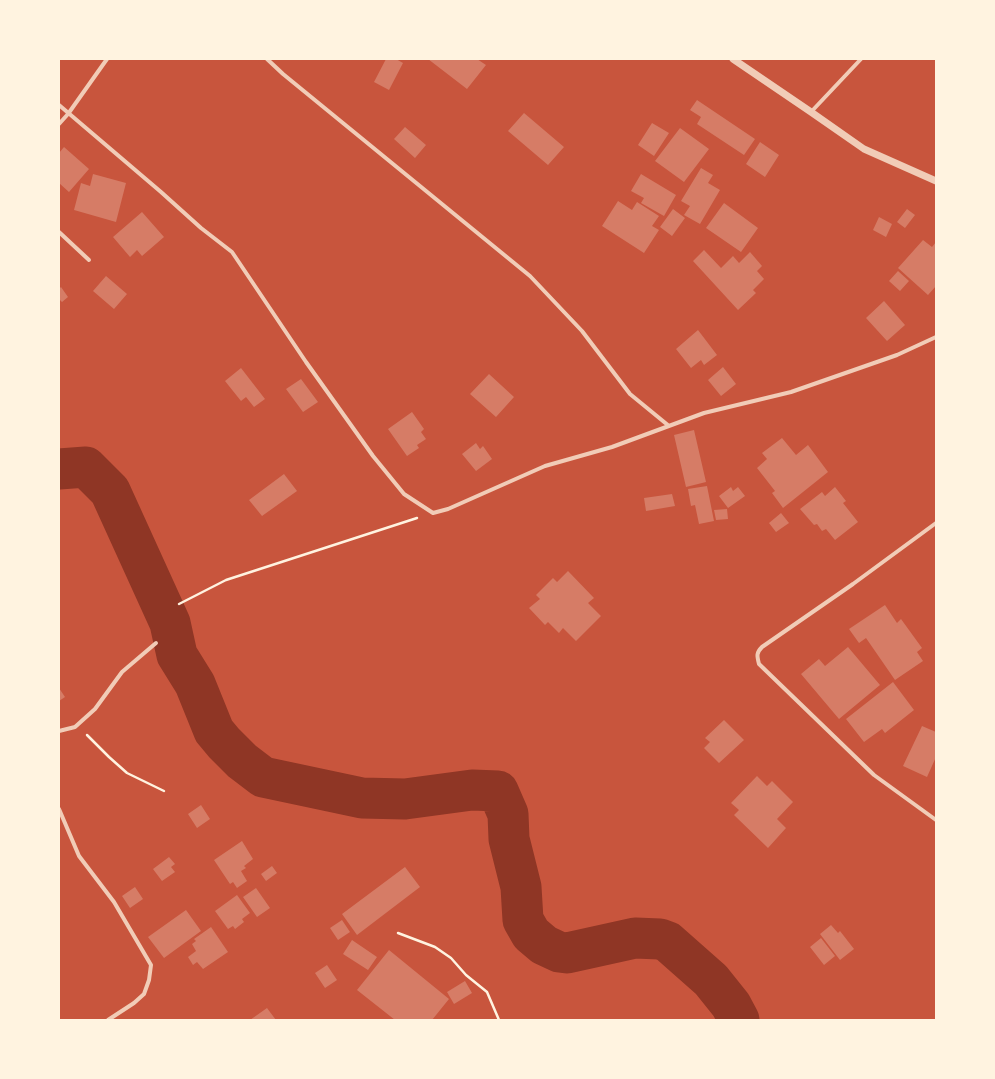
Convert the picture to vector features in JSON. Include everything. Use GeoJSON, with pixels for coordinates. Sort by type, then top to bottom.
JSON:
{"type":"FeatureCollection","features":[{"type":"Feature","properties":{"kind":"street"},"geometry":{"type":"LineString","coordinates":[[59,124],[68,114],[107,59]]}},
{"type":"Feature","properties":{"kind":"street"},"geometry":{"type":"LineString","coordinates":[[267,59],[283,74],[530,276],[582,331],[630,394],[669,426]]}},
{"type":"Feature","properties":{"kind":"street"},"geometry":{"type":"LineString","coordinates":[[732,59],[864,149],[936,181]]}},
{"type":"Feature","properties":{"kind":"street"},"geometry":{"type":"LineString","coordinates":[[811,112],[860,59]]}},
{"type":"Feature","properties":{"kind":"street"},"geometry":{"type":"LineString","coordinates":[[59,105],[162,192],[201,228],[232,252],[306,362],[373,456],[404,494],[433,513],[448,509],[545,466],[612,447],[704,413],[791,392],[897,355],[936,337]]}},
{"type":"Feature","properties":{"kind":"street"},"geometry":{"type":"LineString","coordinates":[[59,232],[89,260]]}},
{"type":"Feature","properties":{"kind":"street"},"geometry":{"type":"LineString","coordinates":[[936,523],[757,652],[759,664],[874,774],[936,820]]}},
{"type":"Feature","properties":{"kind":"street"},"geometry":{"type":"LineString","coordinates":[[59,731],[75,727],[95,708],[122,672],[156,642]]}},
{"type":"Feature","properties":{"kind":"street"},"geometry":{"type":"LineString","coordinates":[[59,808],[79,856],[114,902],[151,965],[149,980],[144,994],[134,1003],[108,1020]]}},
{"type":"Feature","properties":{"kind":"path"},"geometry":{"type":"LineString","coordinates":[[179,604],[226,580],[433,513]]}},
{"type":"Feature","properties":{"kind":"path"},"geometry":{"type":"LineString","coordinates":[[75,727],[89,736],[127,773],[164,791]]}},
{"type":"Feature","properties":{"kind":"path"},"geometry":{"type":"LineString","coordinates":[[398,934],[435,947],[451,958],[466,975],[487,992],[499,1020]]}},
{"type":"Feature","properties":{"kind":"building"},"geometry":{"type":"Polygon","coordinates":[[[386,59],[396,59],[403,63],[389,90],[374,82],[386,59]]]}},
{"type":"Feature","properties":{"kind":"building"},"geometry":{"type":"Polygon","coordinates":[[[428,59],[477,59],[486,65],[467,89],[428,59]]]}},
{"type":"Feature","properties":{"kind":"building"},"geometry":{"type":"Polygon","coordinates":[[[697,100],[755,139],[744,155],[697,124],[701,117],[690,110],[697,100]]]}},
{"type":"Feature","properties":{"kind":"building"},"geometry":{"type":"Polygon","coordinates":[[[524,113],[564,147],[548,165],[508,131],[524,113]]]}},
{"type":"Feature","properties":{"kind":"building"},"geometry":{"type":"Polygon","coordinates":[[[652,123],[669,133],[654,156],[638,145],[652,123]]]}},
{"type":"Feature","properties":{"kind":"building"},"geometry":{"type":"Polygon","coordinates":[[[405,127],[426,145],[415,158],[394,139],[405,127]]]}},
{"type":"Feature","properties":{"kind":"building"},"geometry":{"type":"Polygon","coordinates":[[[680,128],[709,149],[684,182],[655,161],[680,128]]]}},
{"type":"Feature","properties":{"kind":"building"},"geometry":{"type":"Polygon","coordinates":[[[760,142],[779,155],[765,177],[746,164],[760,142]]]}},
{"type":"Feature","properties":{"kind":"building"},"geometry":{"type":"Polygon","coordinates":[[[64,147],[89,169],[69,192],[59,183],[59,153],[64,147]]]}},
{"type":"Feature","properties":{"kind":"building"},"geometry":{"type":"Polygon","coordinates":[[[701,168],[713,175],[708,183],[720,190],[700,224],[684,215],[690,206],[681,201],[701,168]]]}},
{"type":"Feature","properties":{"kind":"building"},"geometry":{"type":"Polygon","coordinates":[[[93,174],[126,183],[116,222],[74,210],[81,183],[90,186],[93,174]]]}},
{"type":"Feature","properties":{"kind":"building"},"geometry":{"type":"Polygon","coordinates":[[[641,174],[676,195],[664,216],[641,203],[644,198],[631,191],[641,174]]]}},
{"type":"Feature","properties":{"kind":"building"},"geometry":{"type":"Polygon","coordinates":[[[618,201],[632,210],[637,202],[659,216],[652,226],[659,230],[644,253],[602,226],[618,201]]]}},
{"type":"Feature","properties":{"kind":"building"},"geometry":{"type":"Polygon","coordinates":[[[724,203],[758,228],[741,252],[706,228],[724,203]]]}},
{"type":"Feature","properties":{"kind":"building"},"geometry":{"type":"Polygon","coordinates":[[[673,209],[685,218],[672,236],[660,227],[673,209]]]}},
{"type":"Feature","properties":{"kind":"building"},"geometry":{"type":"Polygon","coordinates":[[[907,209],[915,215],[905,228],[897,222],[907,209]]]}},
{"type":"Feature","properties":{"kind":"building"},"geometry":{"type":"Polygon","coordinates":[[[142,212],[164,237],[142,256],[137,250],[130,257],[113,237],[142,212]]]}},
{"type":"Feature","properties":{"kind":"building"},"geometry":{"type":"Polygon","coordinates":[[[879,217],[892,224],[886,237],[873,230],[879,217]]]}},
{"type":"Feature","properties":{"kind":"building"},"geometry":{"type":"Polygon","coordinates":[[[923,240],[932,247],[936,242],[936,286],[928,295],[898,268],[923,240]]]}},
{"type":"Feature","properties":{"kind":"building"},"geometry":{"type":"Polygon","coordinates":[[[704,250],[721,268],[733,256],[739,263],[750,252],[762,266],[757,271],[764,279],[753,290],[756,293],[738,310],[693,261],[704,250]]]}},
{"type":"Feature","properties":{"kind":"building"},"geometry":{"type":"Polygon","coordinates":[[[898,271],[909,281],[900,291],[889,281],[898,271]]]}},
{"type":"Feature","properties":{"kind":"building"},"geometry":{"type":"Polygon","coordinates":[[[106,276],[127,294],[114,309],[93,291],[106,276]]]}},
{"type":"Feature","properties":{"kind":"building"},"geometry":{"type":"Polygon","coordinates":[[[61,287],[68,297],[62,302],[59,299],[59,289],[61,287]]]}},
{"type":"Feature","properties":{"kind":"building"},"geometry":{"type":"Polygon","coordinates":[[[884,301],[905,325],[887,341],[866,318],[884,301]]]}},
{"type":"Feature","properties":{"kind":"building"},"geometry":{"type":"Polygon","coordinates":[[[698,330],[717,355],[704,365],[701,360],[691,368],[676,349],[698,330]]]}},
{"type":"Feature","properties":{"kind":"building"},"geometry":{"type":"Polygon","coordinates":[[[723,367],[736,384],[721,396],[708,380],[723,367]]]}},
{"type":"Feature","properties":{"kind":"building"},"geometry":{"type":"Polygon","coordinates":[[[241,368],[265,399],[254,407],[246,397],[241,401],[225,381],[241,368]]]}},
{"type":"Feature","properties":{"kind":"building"},"geometry":{"type":"Polygon","coordinates":[[[489,374],[514,397],[496,417],[470,394],[489,374]]]}},
{"type":"Feature","properties":{"kind":"building"},"geometry":{"type":"Polygon","coordinates":[[[301,379],[318,402],[303,412],[286,389],[301,379]]]}},
{"type":"Feature","properties":{"kind":"building"},"geometry":{"type":"Polygon","coordinates":[[[412,412],[424,429],[421,432],[426,439],[417,445],[419,448],[407,456],[388,429],[412,412]]]}},
{"type":"Feature","properties":{"kind":"building"},"geometry":{"type":"Polygon","coordinates":[[[694,430],[706,482],[686,487],[674,435],[694,430]]]}},
{"type":"Feature","properties":{"kind":"building"},"geometry":{"type":"Polygon","coordinates":[[[782,438],[796,455],[808,445],[828,472],[783,508],[772,493],[775,491],[757,468],[767,459],[762,453],[782,438]]]}},
{"type":"Feature","properties":{"kind":"building"},"geometry":{"type":"Polygon","coordinates":[[[476,443],[480,449],[483,446],[492,459],[476,471],[462,454],[476,443]]]}},
{"type":"Feature","properties":{"kind":"building"},"geometry":{"type":"Polygon","coordinates":[[[284,474],[297,491],[262,516],[249,500],[284,474]]]}},
{"type":"Feature","properties":{"kind":"building"},"geometry":{"type":"Polygon","coordinates":[[[707,486],[714,521],[699,524],[695,505],[691,506],[688,489],[707,486]]]}},
{"type":"Feature","properties":{"kind":"building"},"geometry":{"type":"Polygon","coordinates":[[[731,487],[733,491],[738,487],[745,496],[728,508],[719,496],[731,487]]]}},
{"type":"Feature","properties":{"kind":"building"},"geometry":{"type":"Polygon","coordinates":[[[835,487],[846,501],[843,503],[858,522],[835,540],[826,529],[822,531],[817,524],[814,525],[800,509],[822,492],[825,496],[835,487]]]}},
{"type":"Feature","properties":{"kind":"building"},"geometry":{"type":"Polygon","coordinates":[[[672,494],[675,506],[646,511],[644,498],[672,494]]]}},
{"type":"Feature","properties":{"kind":"building"},"geometry":{"type":"Polygon","coordinates":[[[727,509],[728,519],[716,520],[714,510],[727,509]]]}},
{"type":"Feature","properties":{"kind":"building"},"geometry":{"type":"Polygon","coordinates":[[[781,513],[789,523],[776,532],[769,523],[781,513]]]}},
{"type":"Feature","properties":{"kind":"building"},"geometry":{"type":"Polygon","coordinates":[[[568,571],[594,598],[588,603],[601,616],[576,641],[563,628],[559,633],[548,622],[545,625],[529,608],[540,599],[536,595],[553,578],[557,582],[568,571]]]}},
{"type":"Feature","properties":{"kind":"building"},"geometry":{"type":"Polygon","coordinates":[[[885,605],[897,623],[901,619],[922,648],[917,652],[923,661],[895,680],[866,638],[859,643],[849,629],[885,605]]]}},
{"type":"Feature","properties":{"kind":"building"},"geometry":{"type":"Polygon","coordinates":[[[848,647],[880,685],[839,719],[801,674],[819,659],[825,666],[848,647]]]}},
{"type":"Feature","properties":{"kind":"building"},"geometry":{"type":"Polygon","coordinates":[[[893,682],[914,710],[885,733],[882,729],[864,742],[846,719],[893,682]]]}},
{"type":"Feature","properties":{"kind":"building"},"geometry":{"type":"Polygon","coordinates":[[[59,688],[65,697],[59,701],[59,688]]]}},
{"type":"Feature","properties":{"kind":"building"},"geometry":{"type":"Polygon","coordinates":[[[724,720],[744,740],[719,763],[704,748],[710,742],[705,738],[724,720]]]}},
{"type":"Feature","properties":{"kind":"building"},"geometry":{"type":"Polygon","coordinates":[[[922,726],[936,732],[936,757],[927,777],[903,766],[922,726]]]}},
{"type":"Feature","properties":{"kind":"building"},"geometry":{"type":"Polygon","coordinates":[[[757,776],[767,786],[772,781],[793,802],[777,819],[786,828],[768,848],[734,815],[739,810],[731,803],[757,776]]]}},
{"type":"Feature","properties":{"kind":"building"},"geometry":{"type":"Polygon","coordinates":[[[201,805],[210,819],[197,828],[188,814],[201,805]]]}},
{"type":"Feature","properties":{"kind":"building"},"geometry":{"type":"Polygon","coordinates":[[[242,841],[253,859],[244,866],[246,868],[241,871],[247,881],[237,888],[233,882],[230,884],[214,860],[242,841]]]}},
{"type":"Feature","properties":{"kind":"building"},"geometry":{"type":"Polygon","coordinates":[[[169,857],[175,864],[171,867],[175,872],[162,881],[153,869],[169,857]]]}},
{"type":"Feature","properties":{"kind":"building"},"geometry":{"type":"Polygon","coordinates":[[[272,866],[277,873],[266,881],[261,874],[272,866]]]}},
{"type":"Feature","properties":{"kind":"building"},"geometry":{"type":"Polygon","coordinates":[[[405,867],[420,887],[357,935],[342,914],[405,867]]]}},
{"type":"Feature","properties":{"kind":"building"},"geometry":{"type":"Polygon","coordinates":[[[135,887],[143,899],[130,908],[122,896],[135,887]]]}},
{"type":"Feature","properties":{"kind":"building"},"geometry":{"type":"Polygon","coordinates":[[[256,888],[270,908],[257,917],[243,897],[256,888]]]}},
{"type":"Feature","properties":{"kind":"building"},"geometry":{"type":"Polygon","coordinates":[[[237,895],[250,913],[242,919],[244,922],[235,929],[233,926],[228,929],[215,911],[237,895]]]}},
{"type":"Feature","properties":{"kind":"building"},"geometry":{"type":"Polygon","coordinates":[[[186,910],[201,931],[164,958],[148,937],[186,910]]]}},
{"type":"Feature","properties":{"kind":"building"},"geometry":{"type":"Polygon","coordinates":[[[342,920],[350,932],[338,940],[330,928],[342,920]]]}},
{"type":"Feature","properties":{"kind":"building"},"geometry":{"type":"Polygon","coordinates":[[[831,925],[838,933],[840,931],[854,949],[840,960],[820,934],[831,925]]]}},
{"type":"Feature","properties":{"kind":"building"},"geometry":{"type":"Polygon","coordinates":[[[211,927],[228,952],[203,969],[197,962],[193,965],[188,957],[196,951],[192,944],[196,941],[194,939],[211,927]]]}},
{"type":"Feature","properties":{"kind":"building"},"geometry":{"type":"Polygon","coordinates":[[[821,938],[835,956],[824,965],[810,947],[821,938]]]}},
{"type":"Feature","properties":{"kind":"building"},"geometry":{"type":"Polygon","coordinates":[[[352,940],[377,957],[368,970],[343,954],[352,940]]]}},
{"type":"Feature","properties":{"kind":"building"},"geometry":{"type":"Polygon","coordinates":[[[389,950],[449,999],[432,1020],[395,1020],[357,990],[389,950]]]}},
{"type":"Feature","properties":{"kind":"building"},"geometry":{"type":"Polygon","coordinates":[[[327,965],[337,980],[325,988],[315,973],[327,965]]]}},
{"type":"Feature","properties":{"kind":"building"},"geometry":{"type":"Polygon","coordinates":[[[465,981],[472,993],[454,1004],[447,992],[465,981]]]}},
{"type":"Feature","properties":{"kind":"building"},"geometry":{"type":"Polygon","coordinates":[[[267,1008],[276,1020],[250,1020],[267,1008]]]}},
{"type":"Feature","properties":{"kind":"waterway"},"geometry":{"type":"LineString","coordinates":[[59,469],[86,467],[110,491],[170,623],[177,655],[195,684],[214,731],[242,761],[263,777],[362,798],[405,799],[472,790],[498,791],[508,814],[509,839],[521,887],[523,920],[531,934],[544,945],[559,952],[567,953],[635,938],[660,939],[668,942],[711,980],[731,1005],[739,1020]]}}]}
